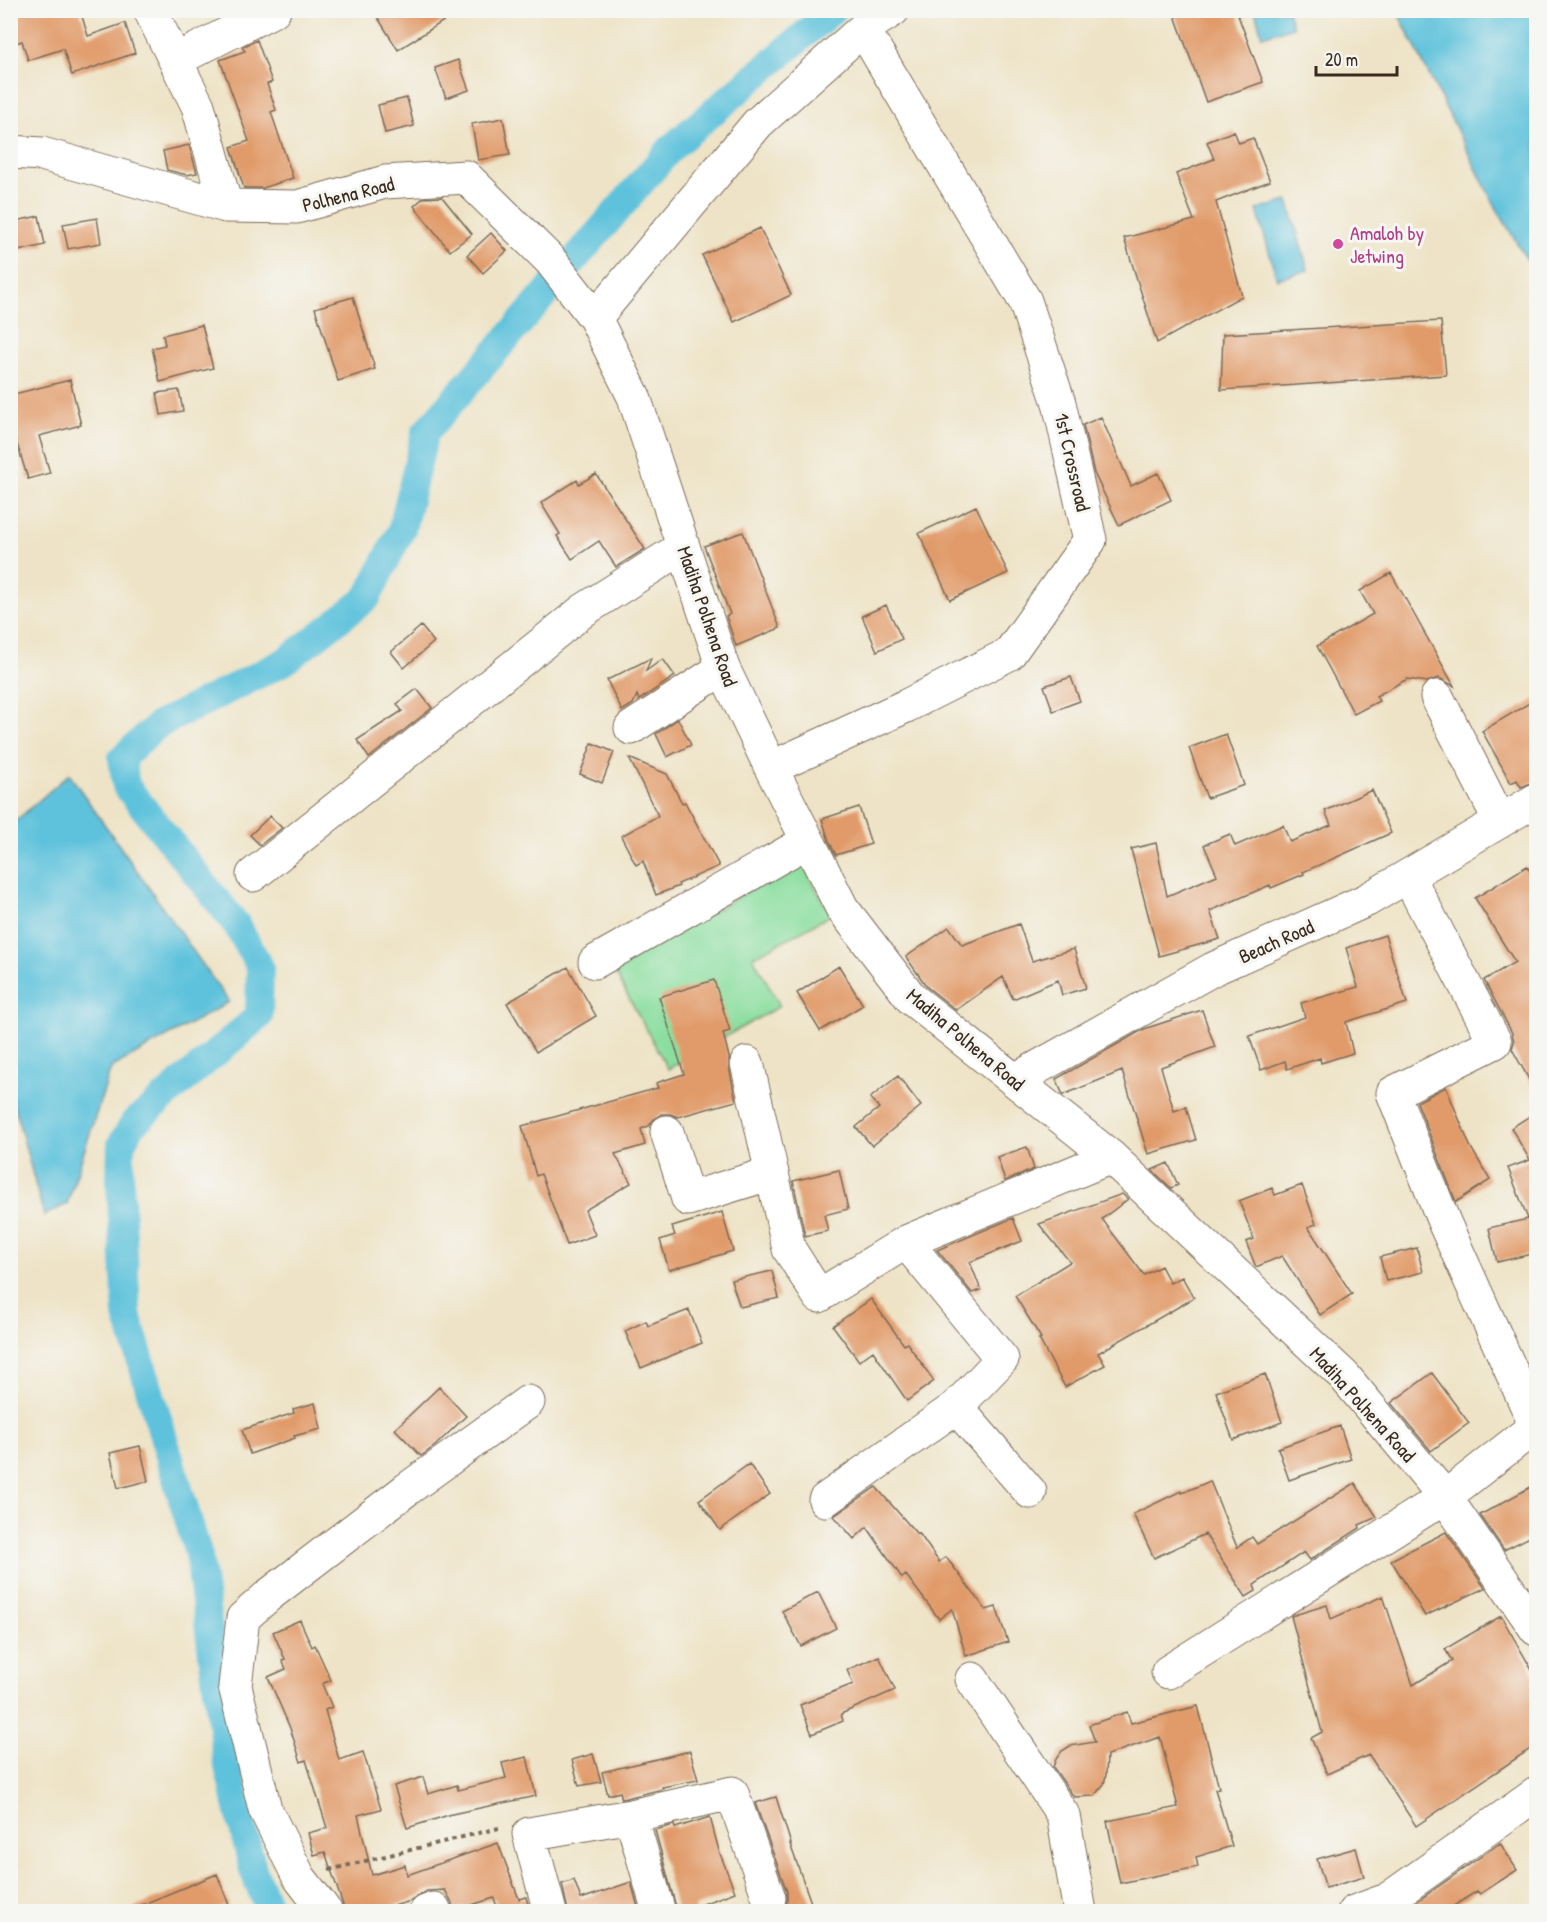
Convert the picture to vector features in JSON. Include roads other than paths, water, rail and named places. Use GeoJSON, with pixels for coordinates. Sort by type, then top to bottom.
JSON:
{"type":"FeatureCollection","features":[{"type":"Feature","properties":{"kind":"street"},"geometry":{"type":"LineString","coordinates":[[150,10],[198,106],[226,206]]}},
{"type":"Feature","properties":{"kind":"street"},"geometry":{"type":"LineString","coordinates":[[176,60],[274,10]]}},
{"type":"Feature","properties":{"kind":"street"},"geometry":{"type":"LineString","coordinates":[[587,308],[758,123],[863,29],[893,10]]}},
{"type":"Feature","properties":{"kind":"street","name":"1st Crossroad"},"geometry":{"type":"LineString","coordinates":[[771,768],[906,706],[1009,654],[1090,540],[1059,403],[1025,301],[863,29]]}},
{"type":"Feature","properties":{"kind":"street","name":"Polhena Road"},"geometry":{"type":"LineString","coordinates":[[10,152],[42,154],[226,206],[297,207],[385,182],[466,177],[550,260]]}},
{"type":"Feature","properties":{"kind":"street","name":"Madiha Polhena Road"},"geometry":{"type":"LineString","coordinates":[[550,260],[587,308],[634,397],[723,668],[842,908],[912,999],[1111,1157],[1344,1376],[1445,1497],[1536,1629]]}},
{"type":"Feature","properties":{"kind":"street"},"geometry":{"type":"LineString","coordinates":[[253,875],[584,610],[683,547]]}},
{"type":"Feature","properties":{"kind":"street"},"geometry":{"type":"LineString","coordinates":[[631,728],[723,668]]}},
{"type":"Feature","properties":{"kind":"street"},"geometry":{"type":"LineString","coordinates":[[1437,697],[1500,822]]}},
{"type":"Feature","properties":{"kind":"street","name":"Beach Road"},"geometry":{"type":"LineString","coordinates":[[1015,1080],[1213,969],[1367,900],[1536,800]]}},
{"type":"Feature","properties":{"kind":"street"},"geometry":{"type":"LineString","coordinates":[[595,962],[808,841]]}},
{"type":"Feature","properties":{"kind":"street"},"geometry":{"type":"LineString","coordinates":[[1168,1672],[1445,1497],[1536,1426],[1444,1222],[1393,1093],[1495,1042],[1408,876]]}},
{"type":"Feature","properties":{"kind":"street"},"geometry":{"type":"LineString","coordinates":[[747,1063],[789,1249],[819,1296],[906,1242],[1111,1157]]}},
{"type":"Feature","properties":{"kind":"street"},"geometry":{"type":"LineString","coordinates":[[668,1132],[688,1199],[772,1173]]}},
{"type":"Feature","properties":{"kind":"street"},"geometry":{"type":"LineString","coordinates":[[825,1500],[956,1407],[1002,1359],[906,1242]]}},
{"type":"Feature","properties":{"kind":"street"},"geometry":{"type":"LineString","coordinates":[[326,1911],[299,1877],[265,1809],[235,1686],[243,1618],[269,1595],[406,1490],[528,1402]]}},
{"type":"Feature","properties":{"kind":"street"},"geometry":{"type":"LineString","coordinates":[[956,1407],[1030,1492]]}},
{"type":"Feature","properties":{"kind":"street"},"geometry":{"type":"LineString","coordinates":[[972,1680],[1063,1815],[1080,1911]]}},
{"type":"Feature","properties":{"kind":"street"},"geometry":{"type":"LineString","coordinates":[[550,1911],[529,1834],[631,1816],[732,1793],[769,1898]]}},
{"type":"Feature","properties":{"kind":"street"},"geometry":{"type":"LineString","coordinates":[[1354,1911],[1387,1900],[1536,1794]]}},
{"type":"Feature","properties":{"kind":"street"},"geometry":{"type":"LineString","coordinates":[[631,1816],[659,1911]]}},
{"type":"Feature","properties":{"kind":"water"},"geometry":{"type":"Polygon","coordinates":[[[1255,11],[1288,11],[1293,27],[1262,36],[1255,11]]]}},
{"type":"Feature","properties":{"kind":"water"},"geometry":{"type":"Polygon","coordinates":[[[1397,11],[1536,11],[1536,275],[1495,206],[1397,11]]]}},
{"type":"Feature","properties":{"kind":"water"},"geometry":{"type":"Polygon","coordinates":[[[1288,201],[1308,270],[1277,279],[1257,210],[1288,201]]]}},
{"type":"Feature","properties":{"kind":"water"},"geometry":{"type":"Polygon","coordinates":[[[69,774],[229,1002],[111,1068],[67,1204],[44,1216],[11,1094],[11,825],[69,774]]]}},
{"type":"Feature","properties":{"kind":"waterway"},"geometry":{"type":"LineString","coordinates":[[270,1912],[253,1870],[226,1758],[199,1556],[127,1315],[120,1181],[121,1144],[134,1123],[259,1016],[260,967],[236,924],[126,786],[122,758],[158,725],[284,662],[367,598],[402,529],[425,433],[672,147],[833,10]]}},
{"type":"Feature","properties":{"kind":"place","name":"Amaloh by Jetwing"},"geometry":{"type":"Point","coordinates":[1338,244]}}]}
